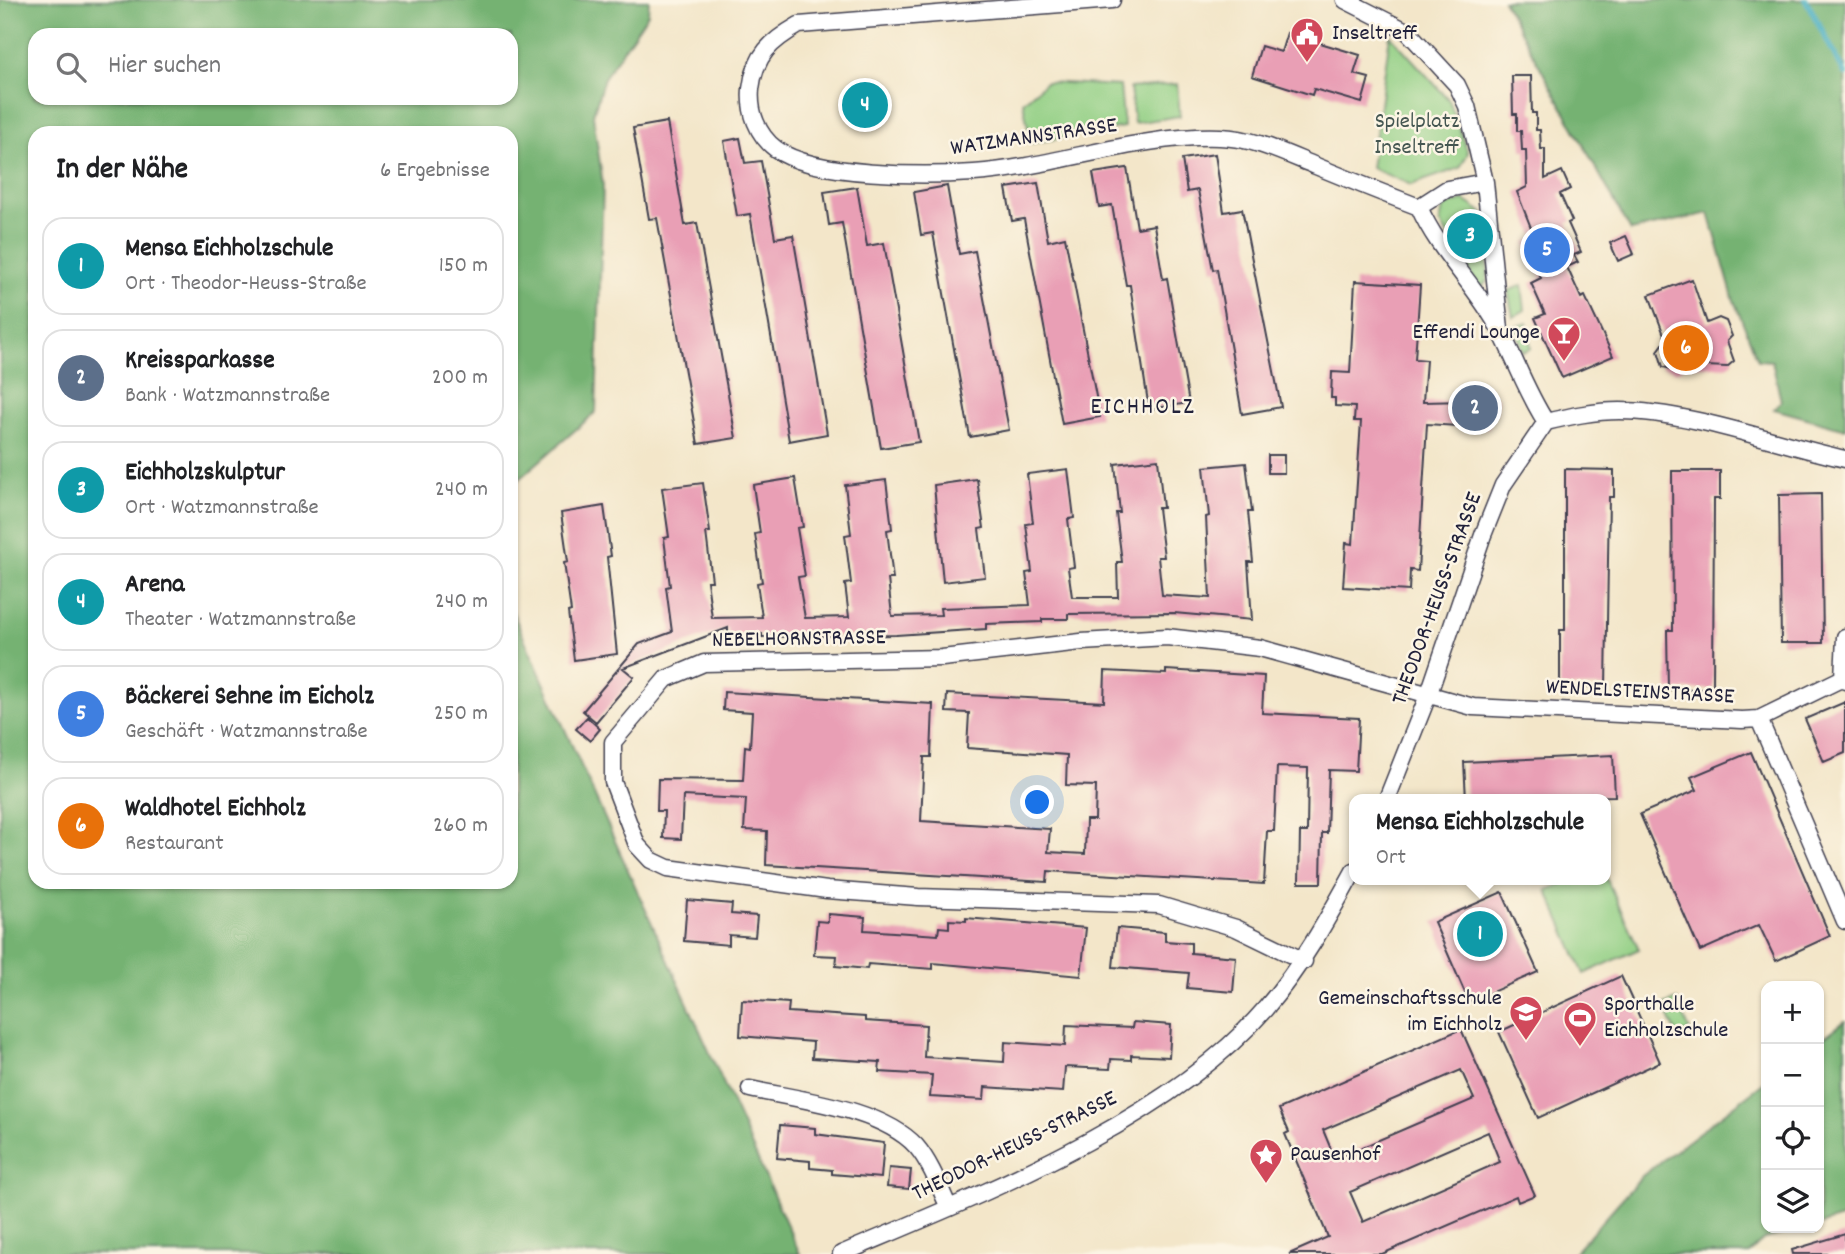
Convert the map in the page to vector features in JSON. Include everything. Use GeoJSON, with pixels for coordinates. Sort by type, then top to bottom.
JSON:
{"type":"FeatureCollection","features":[{"type":"Feature","properties":{"kind":"street","name":"WATZMANNSTRASSE"},"geometry":{"type":"LineString","coordinates":[[1112,0],[799,25],[765,47],[757,61],[751,94],[754,118],[766,140],[788,156],[809,164],[884,173],[975,173],[1175,139],[1245,140],[1419,207]]}},
{"type":"Feature","properties":{"kind":"street"},"geometry":{"type":"LineString","coordinates":[[1345,0],[1408,32],[1457,85],[1471,119],[1485,182],[1500,329]]}},
{"type":"Feature","properties":{"kind":"street"},"geometry":{"type":"LineString","coordinates":[[1485,182],[1447,189],[1419,207],[1429,229],[1500,329],[1524,388],[1546,422],[1584,413],[1620,411],[1657,414],[1845,459]]}},
{"type":"Feature","properties":{"kind":"street","name":"THEODOR-HEUSS-STRASSE"},"geometry":{"type":"LineString","coordinates":[[1389,794],[1429,693],[1503,485],[1546,422]]}},
{"type":"Feature","properties":{"kind":"street","name":"WENDELSTEINSTRASSE"},"geometry":{"type":"LineString","coordinates":[[1429,693],[1473,707],[1685,719],[1759,719],[1844,679],[1845,637]]}},
{"type":"Feature","properties":{"kind":"street","name":"NEBELHORNSTRASSE"},"geometry":{"type":"LineString","coordinates":[[1304,961],[1236,928],[1158,905],[853,892],[668,869],[651,860],[637,845],[614,782],[613,742],[666,678],[704,663],[942,658],[1081,642],[1167,638],[1260,648],[1429,693]]}},
{"type":"Feature","properties":{"kind":"street"},"geometry":{"type":"LineString","coordinates":[[1759,719],[1845,921]]}},
{"type":"Feature","properties":{"kind":"street","name":"THEODOR-HEUSS-STRASSE"},"geometry":{"type":"LineString","coordinates":[[841,1254],[949,1208],[1053,1159],[1172,1090],[1231,1044],[1264,1011],[1304,961],[1349,880]]}},
{"type":"Feature","properties":{"kind":"street"},"geometry":{"type":"LineString","coordinates":[[750,1089],[863,1115],[899,1130],[918,1147],[949,1208]]}},
{"type":"Feature","properties":{"kind":"green space"},"geometry":{"type":"Polygon","coordinates":[[[0,0],[649,0],[648,14],[604,78],[593,115],[603,185],[596,412],[518,480],[518,126],[28,126],[28,889],[518,889],[518,625],[800,1254],[0,1254],[0,0]]]}},
{"type":"Feature","properties":{"kind":"green space"},"geometry":{"type":"Polygon","coordinates":[[[1503,0],[1845,0],[1845,429],[1774,409],[1781,401],[1772,361],[1758,360],[1733,298],[1709,213],[1631,231],[1503,0]]]}},
{"type":"Feature","properties":{"kind":"green space","name":"Spielplatz Inseltreff"},"geometry":{"type":"Polygon","coordinates":[[[1390,35],[1449,100],[1468,153],[1460,168],[1411,185],[1371,168],[1390,35]]]}},
{"type":"Feature","properties":{"kind":"green space"},"geometry":{"type":"Polygon","coordinates":[[[1046,82],[1120,86],[1124,127],[1031,143],[1023,102],[1046,82]]]}},
{"type":"Feature","properties":{"kind":"green space"},"geometry":{"type":"Polygon","coordinates":[[[1177,84],[1180,116],[1134,123],[1130,88],[1177,84]]]}},
{"type":"Feature","properties":{"kind":"green space"},"geometry":{"type":"Polygon","coordinates":[[[1464,200],[1483,213],[1488,272],[1487,281],[1480,289],[1440,222],[1443,207],[1464,200]]]}},
{"type":"Feature","properties":{"kind":"green space"},"geometry":{"type":"Polygon","coordinates":[[[1522,285],[1525,310],[1513,317],[1508,291],[1522,285]]]}},
{"type":"Feature","properties":{"kind":"green space"},"geometry":{"type":"Polygon","coordinates":[[[1527,323],[1531,348],[1523,352],[1515,327],[1527,323]]]}},
{"type":"Feature","properties":{"kind":"green space"},"geometry":{"type":"Polygon","coordinates":[[[1560,885],[1609,885],[1639,949],[1584,974],[1547,890],[1560,885]]]}},
{"type":"Feature","properties":{"kind":"green space"},"geometry":{"type":"Polygon","coordinates":[[[1677,1000],[1690,1031],[1677,1035],[1664,1005],[1677,1000]]]}},
{"type":"Feature","properties":{"kind":"green space"},"geometry":{"type":"Polygon","coordinates":[[[1845,1021],[1845,1217],[1824,1223],[1824,1044],[1824,1037],[1845,1021]]]}},
{"type":"Feature","properties":{"kind":"green space"},"geometry":{"type":"Polygon","coordinates":[[[1761,1085],[1761,1233],[1787,1233],[1764,1239],[1749,1254],[1573,1254],[1642,1176],[1761,1085]]]}},
{"type":"Feature","properties":{"kind":"building","name":"Inseltreff"},"geometry":{"type":"Polygon","coordinates":[[[1287,33],[1360,55],[1354,74],[1369,78],[1362,103],[1314,89],[1312,95],[1252,76],[1261,46],[1281,52],[1287,33]]]}},
{"type":"Feature","properties":{"kind":"building"},"geometry":{"type":"Polygon","coordinates":[[[1512,76],[1531,76],[1532,113],[1536,113],[1536,130],[1540,130],[1541,149],[1545,149],[1545,179],[1562,171],[1570,189],[1560,194],[1572,221],[1568,223],[1581,252],[1574,255],[1578,262],[1567,267],[1581,298],[1585,296],[1613,356],[1562,378],[1535,318],[1545,314],[1531,283],[1541,278],[1525,242],[1535,238],[1517,192],[1527,187],[1526,150],[1522,150],[1521,131],[1517,131],[1517,114],[1513,114],[1512,76]]]}},
{"type":"Feature","properties":{"kind":"building"},"geometry":{"type":"Polygon","coordinates":[[[667,122],[685,225],[697,223],[736,438],[698,444],[657,218],[649,219],[633,128],[667,122]]]}},
{"type":"Feature","properties":{"kind":"building"},"geometry":{"type":"Polygon","coordinates":[[[740,138],[745,163],[761,161],[775,238],[793,235],[827,434],[789,441],[750,214],[737,216],[724,141],[740,138]]]}},
{"type":"Feature","properties":{"kind":"building"},"geometry":{"type":"Polygon","coordinates":[[[1215,154],[1224,212],[1242,209],[1281,407],[1242,414],[1217,269],[1213,270],[1198,190],[1187,192],[1182,159],[1215,154]]]}},
{"type":"Feature","properties":{"kind":"building"},"geometry":{"type":"Polygon","coordinates":[[[1127,168],[1137,228],[1154,225],[1163,279],[1167,278],[1189,403],[1149,409],[1130,285],[1126,285],[1112,205],[1099,207],[1093,173],[1127,168]]]}},
{"type":"Feature","properties":{"kind":"building"},"geometry":{"type":"Polygon","coordinates":[[[1038,183],[1048,241],[1065,237],[1100,417],[1062,424],[1024,219],[1012,221],[1006,188],[1038,183]]]}},
{"type":"Feature","properties":{"kind":"building"},"geometry":{"type":"Polygon","coordinates":[[[947,186],[959,254],[975,251],[1009,430],[970,437],[933,233],[921,235],[914,192],[947,186]]]}},
{"type":"Feature","properties":{"kind":"building"},"geometry":{"type":"Polygon","coordinates":[[[857,187],[867,246],[884,243],[919,442],[881,448],[842,223],[829,225],[824,192],[857,187]]]}},
{"type":"Feature","properties":{"kind":"building"},"geometry":{"type":"Polygon","coordinates":[[[1626,236],[1634,254],[1618,261],[1610,243],[1626,236]]]}},
{"type":"Feature","properties":{"kind":"building"},"geometry":{"type":"Polygon","coordinates":[[[1692,279],[1707,323],[1719,318],[1726,321],[1732,336],[1727,341],[1734,361],[1727,367],[1684,365],[1679,371],[1663,367],[1658,351],[1666,340],[1649,295],[1692,279]]]}},
{"type":"Feature","properties":{"kind":"building"},"geometry":{"type":"Polygon","coordinates":[[[1355,281],[1420,285],[1415,359],[1426,360],[1423,402],[1467,401],[1468,395],[1498,397],[1496,415],[1490,415],[1489,428],[1427,424],[1418,571],[1410,570],[1409,591],[1343,587],[1346,543],[1353,544],[1361,421],[1354,421],[1355,407],[1335,406],[1335,398],[1331,398],[1332,372],[1350,373],[1355,281]]]}},
{"type":"Feature","properties":{"kind":"building"},"geometry":{"type":"Polygon","coordinates":[[[1268,455],[1284,455],[1284,473],[1268,473],[1268,455]]]}},
{"type":"Feature","properties":{"kind":"building"},"geometry":{"type":"Polygon","coordinates":[[[1158,459],[1163,508],[1158,508],[1164,557],[1158,557],[1162,595],[1210,598],[1206,517],[1209,516],[1204,467],[1246,463],[1252,512],[1248,512],[1253,562],[1248,562],[1252,620],[1174,613],[1068,614],[1068,619],[986,624],[986,629],[896,635],[762,637],[762,634],[728,635],[728,628],[623,668],[634,677],[596,722],[583,711],[639,644],[672,632],[666,587],[670,586],[664,538],[669,537],[662,488],[703,483],[710,532],[706,532],[712,581],[707,581],[712,618],[762,617],[757,583],[762,582],[755,534],[760,533],[753,485],[795,478],[803,527],[797,528],[805,576],[798,577],[805,618],[849,617],[845,584],[851,583],[845,535],[851,534],[845,485],[886,480],[892,529],[887,530],[893,579],[888,579],[892,616],[941,615],[940,608],[1030,605],[1026,573],[1032,572],[1026,524],[1033,523],[1027,474],[1068,469],[1074,518],[1068,519],[1074,567],[1068,568],[1072,597],[1118,597],[1117,562],[1122,562],[1116,513],[1120,513],[1115,464],[1158,459]]]}},
{"type":"Feature","properties":{"kind":"building"},"geometry":{"type":"Polygon","coordinates":[[[1565,469],[1614,470],[1614,497],[1609,497],[1606,687],[1560,687],[1560,630],[1565,630],[1565,469]]]}},
{"type":"Feature","properties":{"kind":"building"},"geometry":{"type":"Polygon","coordinates":[[[1672,471],[1720,471],[1720,499],[1714,499],[1713,689],[1668,690],[1667,630],[1673,630],[1672,471]]]}},
{"type":"Feature","properties":{"kind":"building"},"geometry":{"type":"Polygon","coordinates":[[[977,479],[984,528],[979,529],[985,577],[943,582],[934,485],[977,479]]]}},
{"type":"Feature","properties":{"kind":"building"},"geometry":{"type":"Polygon","coordinates":[[[1821,494],[1823,643],[1781,643],[1779,495],[1821,494]]]}},
{"type":"Feature","properties":{"kind":"building"},"geometry":{"type":"Polygon","coordinates":[[[604,506],[611,556],[607,557],[617,654],[574,660],[564,563],[568,562],[561,513],[604,506]]]}},
{"type":"Feature","properties":{"kind":"building"},"geometry":{"type":"Polygon","coordinates":[[[1166,670],[1264,676],[1262,713],[1359,718],[1356,771],[1329,770],[1327,833],[1322,833],[1321,883],[1299,883],[1300,832],[1307,832],[1308,768],[1277,767],[1274,831],[1267,831],[1264,884],[1048,871],[1047,882],[766,865],[767,831],[744,830],[746,799],[683,796],[681,839],[663,838],[664,811],[657,811],[658,779],[743,780],[745,746],[750,747],[752,712],[723,710],[724,692],[933,704],[931,757],[924,757],[921,821],[1050,829],[1048,852],[1085,854],[1086,820],[1095,820],[1096,786],[1066,785],[1067,755],[967,748],[969,713],[946,712],[947,694],[1104,702],[1105,671],[1166,674],[1166,670]]]}},
{"type":"Feature","properties":{"kind":"building"},"geometry":{"type":"Polygon","coordinates":[[[1845,702],[1845,753],[1824,762],[1805,719],[1845,702]]]}},
{"type":"Feature","properties":{"kind":"building"},"geometry":{"type":"Polygon","coordinates":[[[587,717],[600,729],[590,741],[576,729],[587,717]]]}},
{"type":"Feature","properties":{"kind":"building"},"geometry":{"type":"Polygon","coordinates":[[[1751,752],[1830,936],[1776,961],[1759,925],[1700,951],[1640,814],[1697,790],[1691,777],[1751,752]]]}},
{"type":"Feature","properties":{"kind":"building"},"geometry":{"type":"Polygon","coordinates":[[[1613,755],[1615,796],[1466,794],[1464,762],[1613,755]]]}},
{"type":"Feature","properties":{"kind":"building"},"geometry":{"type":"Polygon","coordinates":[[[1502,892],[1538,972],[1469,1002],[1434,922],[1502,892]]]}},
{"type":"Feature","properties":{"kind":"building"},"geometry":{"type":"Polygon","coordinates":[[[687,900],[732,904],[731,914],[757,916],[755,937],[729,935],[729,945],[684,941],[687,900]]]}},
{"type":"Feature","properties":{"kind":"building"},"geometry":{"type":"Polygon","coordinates":[[[828,914],[865,917],[864,930],[938,935],[939,927],[949,928],[949,920],[966,921],[966,918],[1086,928],[1081,976],[933,963],[933,969],[868,964],[867,969],[836,966],[837,956],[814,955],[817,921],[828,922],[828,914]]]}},
{"type":"Feature","properties":{"kind":"building"},"geometry":{"type":"Polygon","coordinates":[[[1117,928],[1165,932],[1165,941],[1191,943],[1191,953],[1236,957],[1233,992],[1187,988],[1189,973],[1113,967],[1117,928]]]}},
{"type":"Feature","properties":{"kind":"building","name":"Sporthalle Eichholzschule"},"geometry":{"type":"Polygon","coordinates":[[[1621,976],[1660,1062],[1538,1118],[1499,1032],[1621,976]]]}},
{"type":"Feature","properties":{"kind":"building"},"geometry":{"type":"Polygon","coordinates":[[[742,1000],[789,1003],[788,1012],[865,1017],[865,1021],[926,1025],[924,1057],[1004,1062],[1005,1042],[1065,1046],[1066,1025],[1132,1028],[1133,1022],[1171,1025],[1169,1057],[1131,1055],[1131,1060],[1111,1059],[1110,1069],[1065,1067],[1063,1092],[985,1087],[984,1100],[930,1097],[932,1075],[879,1072],[880,1062],[812,1058],[813,1042],[740,1036],[742,1000]]]}},
{"type":"Feature","properties":{"kind":"building","name":"Gemeinschaftsschule im Eichholz"},"geometry":{"type":"Polygon","coordinates":[[[1461,1029],[1535,1195],[1518,1202],[1516,1196],[1382,1254],[1289,1254],[1328,1237],[1285,1134],[1289,1132],[1279,1109],[1461,1029]],[[1461,1070],[1323,1130],[1335,1159],[1474,1099],[1461,1070]],[[1488,1132],[1350,1192],[1363,1222],[1500,1162],[1488,1132]]]}},
{"type":"Feature","properties":{"kind":"building"},"geometry":{"type":"Polygon","coordinates":[[[780,1125],[815,1128],[815,1134],[884,1143],[881,1178],[832,1174],[832,1170],[810,1168],[810,1161],[777,1158],[780,1125]]]}},
{"type":"Feature","properties":{"kind":"building"},"geometry":{"type":"Polygon","coordinates":[[[889,1168],[911,1170],[909,1189],[887,1187],[889,1168]]]}},
{"type":"Feature","properties":{"kind":"building"},"geometry":{"type":"Polygon","coordinates":[[[1845,1234],[1845,1254],[1793,1254],[1792,1250],[1845,1234]]]}},
{"type":"Feature","properties":{"kind":"waterway"},"geometry":{"type":"LineString","coordinates":[[1806,0],[1845,74]]}},
{"type":"Feature","properties":{"kind":"place","name":"Inseltreff"},"geometry":{"type":"Point","coordinates":[1307,64]}},
{"type":"Feature","properties":{"kind":"place","name":"Arena"},"geometry":{"type":"Point","coordinates":[865,105]}},
{"type":"Feature","properties":{"kind":"place","name":"Eichholzskulptur"},"geometry":{"type":"Point","coordinates":[1470,236]}},
{"type":"Feature","properties":{"kind":"place","name":"Bäckerei Sehne im Eicholz"},"geometry":{"type":"Point","coordinates":[1547,250]}},
{"type":"Feature","properties":{"kind":"place","name":"Waldhotel Eichholz"},"geometry":{"type":"Point","coordinates":[1686,348]}},
{"type":"Feature","properties":{"kind":"place","name":"Effendi Lounge"},"geometry":{"type":"Point","coordinates":[1564,363]}},
{"type":"Feature","properties":{"kind":"place","name":"Kreissparkasse"},"geometry":{"type":"Point","coordinates":[1475,408]}},
{"type":"Feature","properties":{"kind":"place","name":"Mensa Eichholzschule"},"geometry":{"type":"Point","coordinates":[1480,934]}},
{"type":"Feature","properties":{"kind":"place","name":"Gemeinschaftsschule im Eichholz"},"geometry":{"type":"Point","coordinates":[1526,1042]}},
{"type":"Feature","properties":{"kind":"place","name":"Sporthalle Eichholzschule"},"geometry":{"type":"Point","coordinates":[1580,1048]}},
{"type":"Feature","properties":{"kind":"place","name":"Pausenhof"},"geometry":{"type":"Point","coordinates":[1266,1185]}},
{"type":"Feature","properties":{"kind":"district","name":"EICHHOLZ"},"geometry":{"type":"Point","coordinates":[1143,408]}}]}
